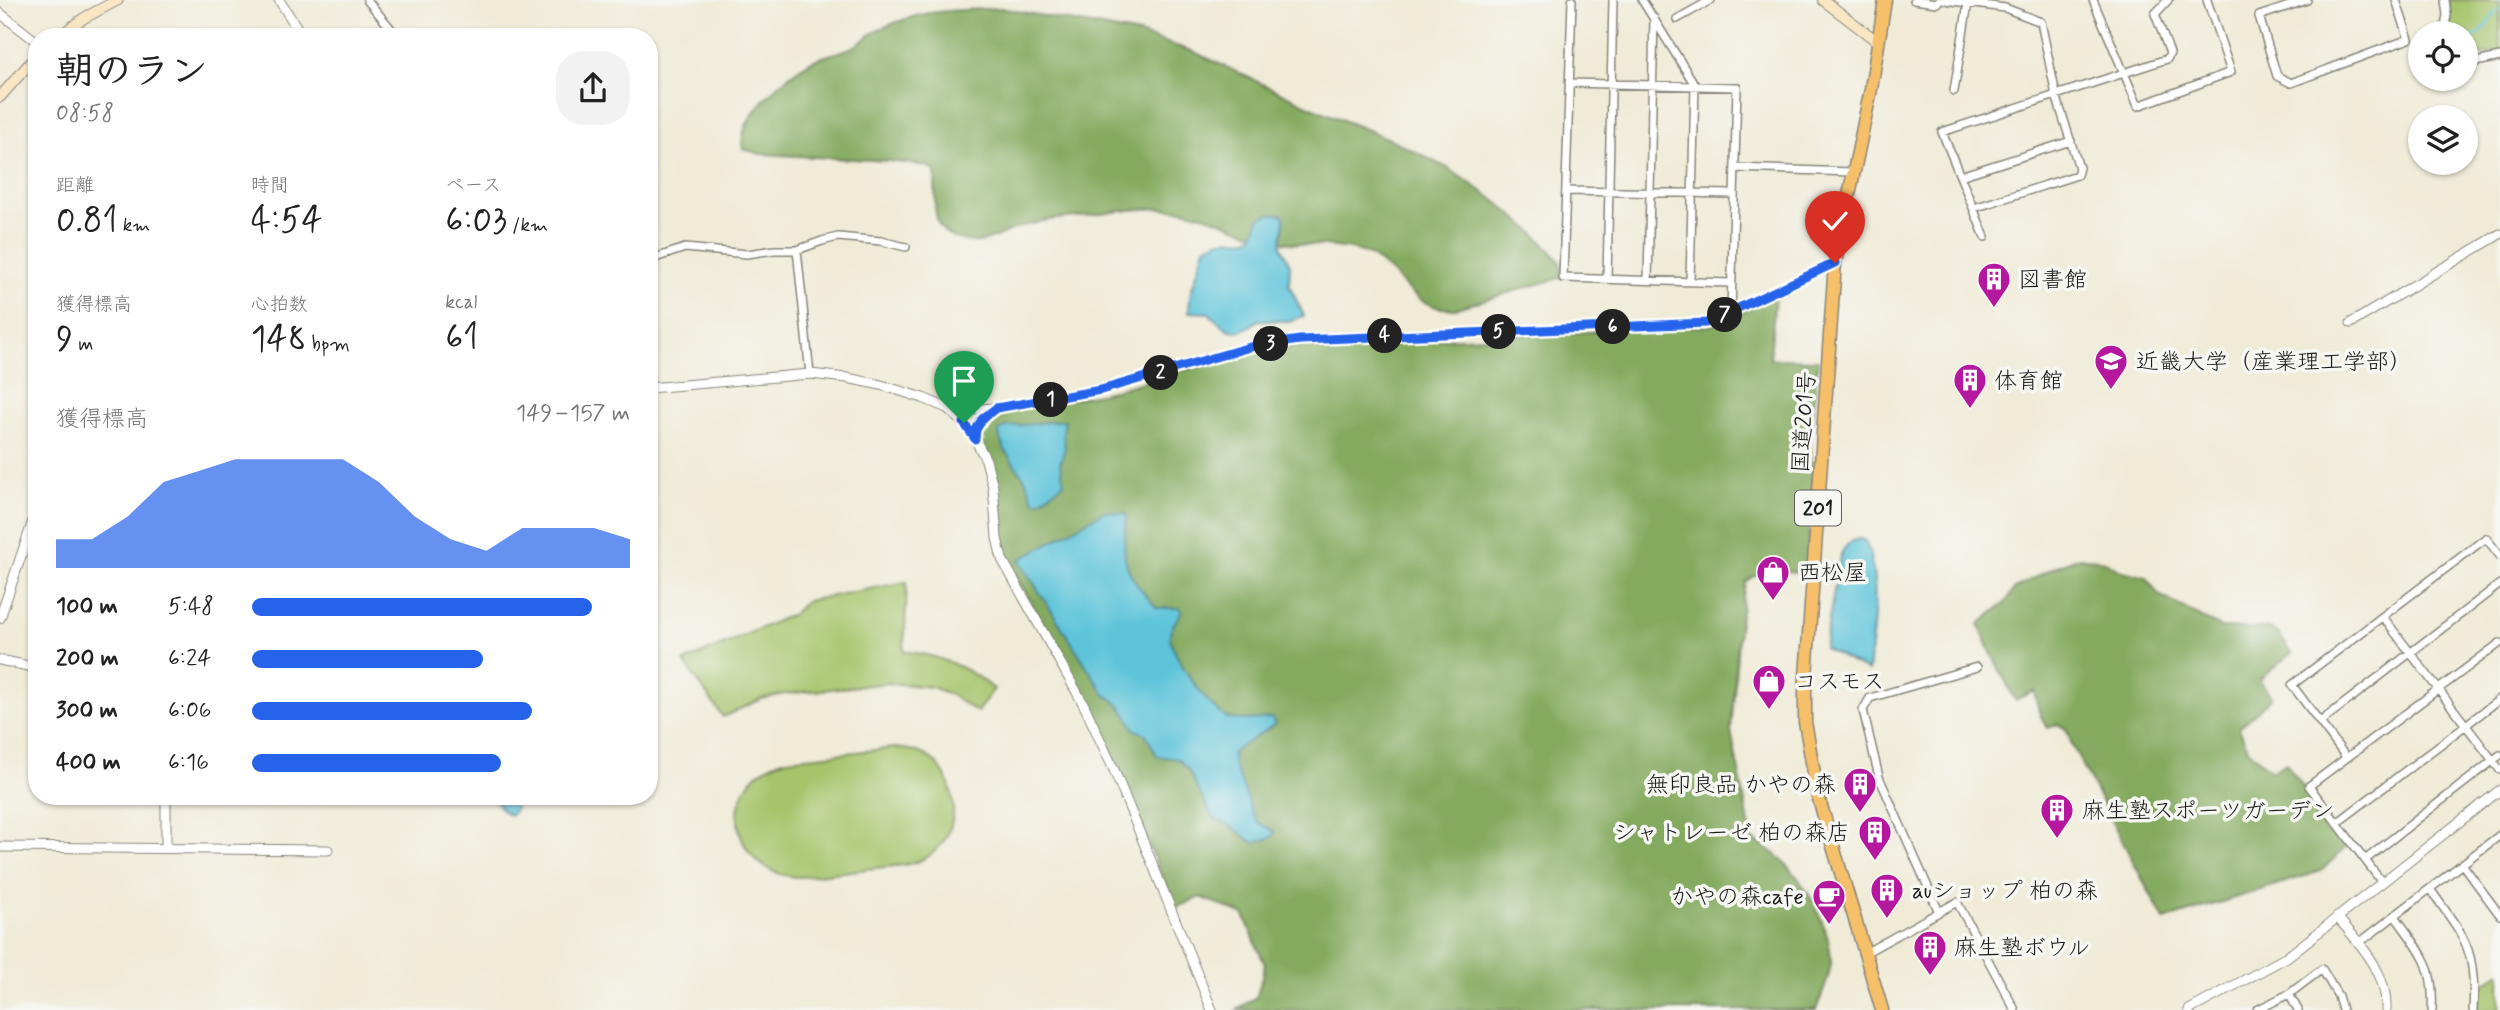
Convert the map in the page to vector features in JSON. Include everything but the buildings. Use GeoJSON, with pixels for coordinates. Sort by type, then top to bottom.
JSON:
{"type":"FeatureCollection","features":[{"type":"Feature","properties":{"kind":"highway","name":"国道201号"},"geometry":{"type":"LineString","coordinates":[[1881,1010],[1818,796],[1805,722],[1805,691],[1835,263],[1885,0]]}},
{"type":"Feature","properties":{"kind":"main road"},"geometry":{"type":"LineString","coordinates":[[70,28],[118,0]]}},
{"type":"Feature","properties":{"kind":"main road"},"geometry":{"type":"LineString","coordinates":[[1823,0],[1878,42]]}},
{"type":"Feature","properties":{"kind":"main road"},"geometry":{"type":"LineString","coordinates":[[0,97],[28,65]]}},
{"type":"Feature","properties":{"kind":"street"},"geometry":{"type":"LineString","coordinates":[[279,0],[297,28]]}},
{"type":"Feature","properties":{"kind":"street"},"geometry":{"type":"LineString","coordinates":[[367,0],[390,28]]}},
{"type":"Feature","properties":{"kind":"street"},"geometry":{"type":"LineString","coordinates":[[1572,0],[1563,278],[1731,282]]}},
{"type":"Feature","properties":{"kind":"street"},"geometry":{"type":"LineString","coordinates":[[1607,279],[1613,0]]}},
{"type":"Feature","properties":{"kind":"street"},"geometry":{"type":"LineString","coordinates":[[1642,0],[1695,85],[1690,281]]}},
{"type":"Feature","properties":{"kind":"street"},"geometry":{"type":"LineString","coordinates":[[1677,19],[1700,3],[1711,0]]}},
{"type":"Feature","properties":{"kind":"street"},"geometry":{"type":"LineString","coordinates":[[1914,0],[1929,3],[1937,3],[1939,0]]}},
{"type":"Feature","properties":{"kind":"street"},"geometry":{"type":"LineString","coordinates":[[1945,0],[2005,8],[2041,22],[2056,95],[2080,168],[2077,176],[1973,208]]}},
{"type":"Feature","properties":{"kind":"street"},"geometry":{"type":"LineString","coordinates":[[2093,0],[2138,106],[2231,72],[2207,0]]}},
{"type":"Feature","properties":{"kind":"street"},"geometry":{"type":"LineString","coordinates":[[1986,237],[1942,132],[2167,59],[2170,53],[2155,14],[2168,0]]}},
{"type":"Feature","properties":{"kind":"street"},"geometry":{"type":"LineString","coordinates":[[2307,0],[2259,16],[2277,76],[2291,83],[2409,39],[2396,0]]}},
{"type":"Feature","properties":{"kind":"street"},"geometry":{"type":"LineString","coordinates":[[2445,0],[2446,21]]}},
{"type":"Feature","properties":{"kind":"street"},"geometry":{"type":"LineString","coordinates":[[1954,91],[1968,3]]}},
{"type":"Feature","properties":{"kind":"street"},"geometry":{"type":"LineString","coordinates":[[0,13],[28,35]]}},
{"type":"Feature","properties":{"kind":"street"},"geometry":{"type":"LineString","coordinates":[[1648,279],[1654,18]]}},
{"type":"Feature","properties":{"kind":"street"},"geometry":{"type":"LineString","coordinates":[[2478,62],[2500,57]]}},
{"type":"Feature","properties":{"kind":"street"},"geometry":{"type":"LineString","coordinates":[[1569,83],[1737,87],[1731,313]]}},
{"type":"Feature","properties":{"kind":"street"},"geometry":{"type":"LineString","coordinates":[[1961,176],[2071,141]]}},
{"type":"Feature","properties":{"kind":"street"},"geometry":{"type":"LineString","coordinates":[[1735,167],[1853,172]]}},
{"type":"Feature","properties":{"kind":"street"},"geometry":{"type":"LineString","coordinates":[[1566,191],[1734,194]]}},
{"type":"Feature","properties":{"kind":"street"},"geometry":{"type":"LineString","coordinates":[[2351,323],[2500,234]]}},
{"type":"Feature","properties":{"kind":"street"},"geometry":{"type":"LineString","coordinates":[[658,257],[685,248],[747,254],[797,250],[838,237],[881,241],[906,247]]}},
{"type":"Feature","properties":{"kind":"street"},"geometry":{"type":"LineString","coordinates":[[797,250],[810,374]]}},
{"type":"Feature","properties":{"kind":"street"},"geometry":{"type":"LineString","coordinates":[[658,387],[810,374],[881,385],[947,408],[996,408],[1101,390],[1250,347],[1288,342],[1706,323],[1835,263]]}},
{"type":"Feature","properties":{"kind":"street"},"geometry":{"type":"LineString","coordinates":[[947,408],[964,423],[975,439],[991,473],[997,538],[1002,559],[1084,705],[1114,770],[1212,1010]]}},
{"type":"Feature","properties":{"kind":"street"},"geometry":{"type":"LineString","coordinates":[[975,439],[982,419],[996,408]]}},
{"type":"Feature","properties":{"kind":"street"},"geometry":{"type":"LineString","coordinates":[[0,618],[28,536]]}},
{"type":"Feature","properties":{"kind":"street"},"geometry":{"type":"LineString","coordinates":[[2346,757],[2292,685],[2486,538],[2500,556]]}},
{"type":"Feature","properties":{"kind":"street"},"geometry":{"type":"LineString","coordinates":[[2320,722],[2500,584]]}},
{"type":"Feature","properties":{"kind":"street"},"geometry":{"type":"LineString","coordinates":[[2383,617],[2500,771]]}},
{"type":"Feature","properties":{"kind":"street"},"geometry":{"type":"LineString","coordinates":[[2381,881],[2309,786],[2500,643]]}},
{"type":"Feature","properties":{"kind":"street"},"geometry":{"type":"LineString","coordinates":[[0,660],[28,666]]}},
{"type":"Feature","properties":{"kind":"street"},"geometry":{"type":"LineString","coordinates":[[1939,912],[1879,777],[1863,710],[1870,698],[1977,667]]}},
{"type":"Feature","properties":{"kind":"street"},"geometry":{"type":"LineString","coordinates":[[2337,823],[2500,699]]}},
{"type":"Feature","properties":{"kind":"street"},"geometry":{"type":"LineString","coordinates":[[2365,860],[2500,755]]}},
{"type":"Feature","properties":{"kind":"street"},"geometry":{"type":"LineString","coordinates":[[2189,1010],[2287,957],[2500,790]]}},
{"type":"Feature","properties":{"kind":"street"},"geometry":{"type":"LineString","coordinates":[[166,805],[166,847]]}},
{"type":"Feature","properties":{"kind":"street"},"geometry":{"type":"LineString","coordinates":[[2359,943],[2497,837],[2500,846]]}},
{"type":"Feature","properties":{"kind":"street"},"geometry":{"type":"LineString","coordinates":[[0,847],[328,850]]}},
{"type":"Feature","properties":{"kind":"street"},"geometry":{"type":"LineString","coordinates":[[2462,864],[2500,915]]}},
{"type":"Feature","properties":{"kind":"street"},"geometry":{"type":"LineString","coordinates":[[2430,889],[2468,946],[2475,978],[2473,1010]]}},
{"type":"Feature","properties":{"kind":"street"},"geometry":{"type":"LineString","coordinates":[[1865,953],[1957,902],[2015,1010]]}},
{"type":"Feature","properties":{"kind":"street"},"geometry":{"type":"LineString","coordinates":[[2395,916],[2427,963],[2432,985],[2432,1010]]}},
{"type":"Feature","properties":{"kind":"street"},"geometry":{"type":"LineString","coordinates":[[2337,917],[2359,943],[2381,978],[2386,1010]]}},
{"type":"Feature","properties":{"kind":"street"},"geometry":{"type":"LineString","coordinates":[[2257,1010],[2289,994],[2322,968],[2338,996],[2342,1010]]}},
{"type":"Feature","properties":{"kind":"street"},"geometry":{"type":"LineString","coordinates":[[2289,994],[2298,1010]]}},
{"type":"Feature","properties":{"kind":"green space"},"geometry":{"type":"Polygon","coordinates":[[[2449,0],[2500,0],[2500,51],[2478,56],[2478,21],[2450,21],[2449,0]]]}},
{"type":"Feature","properties":{"kind":"green space"},"geometry":{"type":"Polygon","coordinates":[[[1001,8],[1139,34],[1192,51],[1316,109],[1392,140],[1446,167],[1492,198],[1534,233],[1560,261],[1563,277],[1453,309],[1438,307],[1417,297],[1382,264],[1361,252],[1272,240],[1196,213],[1171,209],[1139,209],[1051,220],[1016,228],[987,241],[969,242],[953,237],[941,228],[935,208],[935,171],[927,166],[888,161],[760,154],[743,149],[747,124],[755,111],[765,98],[801,67],[853,47],[880,29],[897,22],[940,12],[1001,8]]]}},
{"type":"Feature","properties":{"kind":"green space"},"geometry":{"type":"Polygon","coordinates":[[[1775,296],[1770,359],[1818,360],[1810,438],[1813,476],[1806,573],[1767,569],[1745,582],[1731,731],[1752,839],[1779,857],[1798,878],[1815,906],[1827,935],[1831,963],[1816,1010],[1237,1010],[1257,996],[1265,965],[1244,915],[1201,897],[1175,908],[1088,702],[1008,562],[1000,538],[995,474],[979,440],[985,421],[997,411],[1100,394],[1250,352],[1294,346],[1709,326],[1775,296]]]}},
{"type":"Feature","properties":{"kind":"green space"},"geometry":{"type":"Polygon","coordinates":[[[2080,557],[2104,561],[2119,570],[2146,577],[2159,595],[2221,628],[2267,628],[2278,633],[2292,653],[2259,680],[2272,697],[2239,728],[2248,749],[2272,771],[2286,763],[2346,847],[2321,871],[2164,920],[2072,745],[2067,730],[2058,724],[2048,728],[2040,715],[2034,691],[2015,700],[1979,624],[2005,603],[2015,588],[2080,557]]]}},
{"type":"Feature","properties":{"kind":"green space"},"geometry":{"type":"Polygon","coordinates":[[[907,582],[904,651],[952,663],[974,674],[994,689],[977,712],[949,694],[932,687],[888,683],[785,694],[761,699],[723,717],[684,662],[793,614],[806,601],[907,582]]]}},
{"type":"Feature","properties":{"kind":"green space"},"geometry":{"type":"Polygon","coordinates":[[[895,748],[916,752],[931,759],[944,773],[950,786],[953,814],[950,828],[935,851],[912,863],[801,877],[776,872],[757,861],[745,844],[738,825],[739,805],[747,786],[763,770],[787,759],[895,748]]]}},
{"type":"Feature","properties":{"kind":"green space"},"geometry":{"type":"Polygon","coordinates":[[[2500,972],[2500,1010],[2477,1010],[2478,988],[2500,972]]]}},
{"type":"Feature","properties":{"kind":"water"},"geometry":{"type":"Polygon","coordinates":[[[1269,214],[1282,214],[1285,218],[1281,246],[1290,265],[1289,285],[1304,316],[1289,321],[1258,320],[1238,331],[1226,328],[1209,313],[1189,312],[1190,295],[1205,247],[1221,240],[1250,238],[1257,228],[1259,218],[1269,214]]]}},
{"type":"Feature","properties":{"kind":"water"},"geometry":{"type":"Polygon","coordinates":[[[1065,420],[1065,448],[1060,463],[1064,483],[1040,501],[1035,501],[1026,481],[1005,451],[999,431],[1006,427],[1065,420]]]}},
{"type":"Feature","properties":{"kind":"water"},"geometry":{"type":"Polygon","coordinates":[[[1105,511],[1127,514],[1125,556],[1137,585],[1157,608],[1178,608],[1182,611],[1173,625],[1170,635],[1172,644],[1176,655],[1202,694],[1228,718],[1272,718],[1275,724],[1232,753],[1234,766],[1252,814],[1257,821],[1275,833],[1271,838],[1254,843],[1231,826],[1212,817],[1188,769],[1178,759],[1157,756],[1146,734],[1135,730],[1126,714],[1105,695],[1019,560],[1105,511]]]}},
{"type":"Feature","properties":{"kind":"water"},"geometry":{"type":"Polygon","coordinates":[[[1861,539],[1866,542],[1871,557],[1875,590],[1868,671],[1824,648],[1840,556],[1848,544],[1861,539]]]}},
{"type":"Feature","properties":{"kind":"water"},"geometry":{"type":"Polygon","coordinates":[[[498,805],[515,805],[515,810],[510,815],[498,805]]]}},
{"type":"Feature","properties":{"kind":"waterway"},"geometry":{"type":"LineString","coordinates":[[2478,34],[2498,8]]}},
{"type":"Feature","properties":{"kind":"place","name":"図書館"},"geometry":{"type":"Point","coordinates":[1994,309]}},
{"type":"Feature","properties":{"kind":"place","name":"近畿大学（産業理工学部）"},"geometry":{"type":"Point","coordinates":[2111,391]}},
{"type":"Feature","properties":{"kind":"place","name":"体育館"},"geometry":{"type":"Point","coordinates":[1970,410]}},
{"type":"Feature","properties":{"kind":"place","name":"西松屋"},"geometry":{"type":"Point","coordinates":[1773,602]}},
{"type":"Feature","properties":{"kind":"place","name":"コスモス"},"geometry":{"type":"Point","coordinates":[1769,711]}},
{"type":"Feature","properties":{"kind":"place","name":"無印良品 かやの森"},"geometry":{"type":"Point","coordinates":[1860,814]}},
{"type":"Feature","properties":{"kind":"place","name":"麻生塾スポーツガーデン"},"geometry":{"type":"Point","coordinates":[2057,840]}},
{"type":"Feature","properties":{"kind":"place","name":"シャトレーゼ 柏の森店"},"geometry":{"type":"Point","coordinates":[1875,862]}},
{"type":"Feature","properties":{"kind":"place","name":"auショップ 柏の森"},"geometry":{"type":"Point","coordinates":[1887,920]}},
{"type":"Feature","properties":{"kind":"place","name":"かやの森cafe"},"geometry":{"type":"Point","coordinates":[1829,926]}},
{"type":"Feature","properties":{"kind":"place","name":"麻生塾ボウル"},"geometry":{"type":"Point","coordinates":[1930,977]}},
{"type":"Feature","properties":{"kind":"route"},"geometry":{"type":"LineString","coordinates":[[964,423],[975,439],[982,419],[996,408],[1101,390],[1250,347],[1300,340],[1706,323],[1835,263]]}}]}
